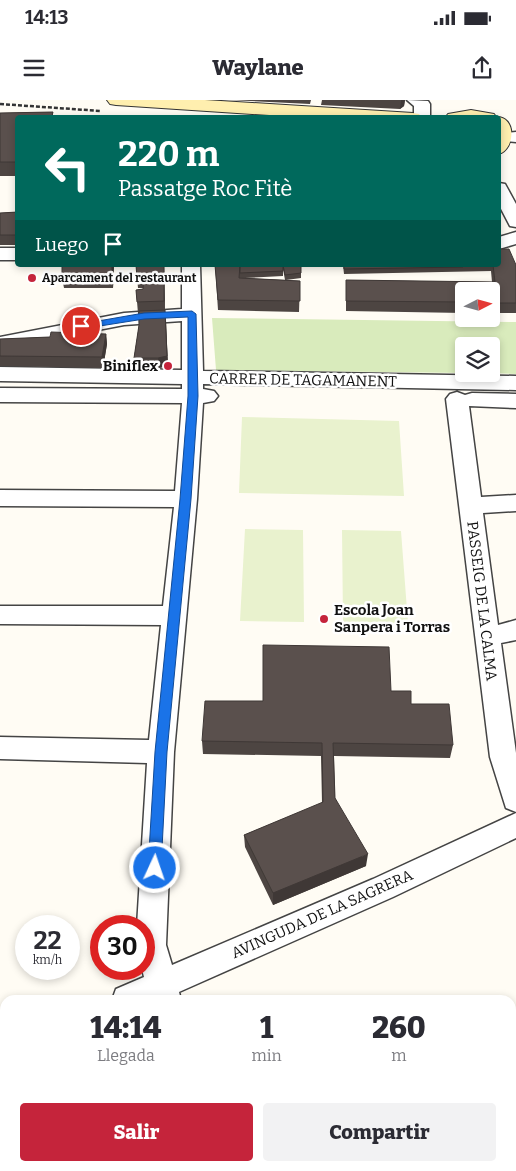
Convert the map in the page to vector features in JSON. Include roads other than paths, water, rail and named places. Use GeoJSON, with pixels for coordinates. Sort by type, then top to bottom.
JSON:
{"type":"FeatureCollection","features":[{"type":"Feature","properties":{"kind":"street"},"geometry":{"type":"LineString","coordinates":[[116,100],[160,101],[368,115]]}},
{"type":"Feature","properties":{"kind":"street"},"geometry":{"type":"LineString","coordinates":[[415,100],[422,104],[422,115]]}},
{"type":"Feature","properties":{"kind":"street"},"geometry":{"type":"LineString","coordinates":[[485,115],[500,105],[506,134]]}},
{"type":"Feature","properties":{"kind":"street"},"geometry":{"type":"LineString","coordinates":[[501,194],[516,222]]}},
{"type":"Feature","properties":{"kind":"street"},"geometry":{"type":"LineString","coordinates":[[501,242],[516,238]]}},
{"type":"Feature","properties":{"kind":"street"},"geometry":{"type":"LineString","coordinates":[[0,254],[15,254]]}},
{"type":"Feature","properties":{"kind":"street"},"geometry":{"type":"LineString","coordinates":[[163,992],[151,945],[161,752],[186,499],[194,388],[191,267]]}},
{"type":"Feature","properties":{"kind":"street"},"geometry":{"type":"LineString","coordinates":[[0,344],[124,319],[192,314]]}},
{"type":"Feature","properties":{"kind":"street","name":"CARRER DE TAGAMANENT"},"geometry":{"type":"LineString","coordinates":[[0,374],[194,388],[516,401]]}},
{"type":"Feature","properties":{"kind":"street","name":"CARRER DE TAGAMANENT"},"geometry":{"type":"LineString","coordinates":[[0,394],[194,388],[516,383]]}},
{"type":"Feature","properties":{"kind":"street","name":"PASSEIG DE LA CALMA"},"geometry":{"type":"LineString","coordinates":[[456,399],[503,757],[516,800]]}},
{"type":"Feature","properties":{"kind":"street"},"geometry":{"type":"LineString","coordinates":[[0,498],[186,499]]}},
{"type":"Feature","properties":{"kind":"street"},"geometry":{"type":"LineString","coordinates":[[470,506],[516,502]]}},
{"type":"Feature","properties":{"kind":"street"},"geometry":{"type":"LineString","coordinates":[[0,615],[174,616]]}},
{"type":"Feature","properties":{"kind":"street"},"geometry":{"type":"LineString","coordinates":[[487,637],[516,630]]}},
{"type":"Feature","properties":{"kind":"street"},"geometry":{"type":"LineString","coordinates":[[0,748],[161,752]]}},
{"type":"Feature","properties":{"kind":"street","name":"AVINGUDA DE LA SAGRERA"},"geometry":{"type":"LineString","coordinates":[[150,995],[163,992],[516,826]]}},
{"type":"Feature","properties":{"kind":"place","name":"Aparcament del restaurant"},"geometry":{"type":"Point","coordinates":[32,278]}},
{"type":"Feature","properties":{"kind":"place","name":"Biniflex"},"geometry":{"type":"Point","coordinates":[168,366]}},
{"type":"Feature","properties":{"kind":"place","name":"Escola Joan Sanpera i Torras"},"geometry":{"type":"Point","coordinates":[324,619]}}]}
